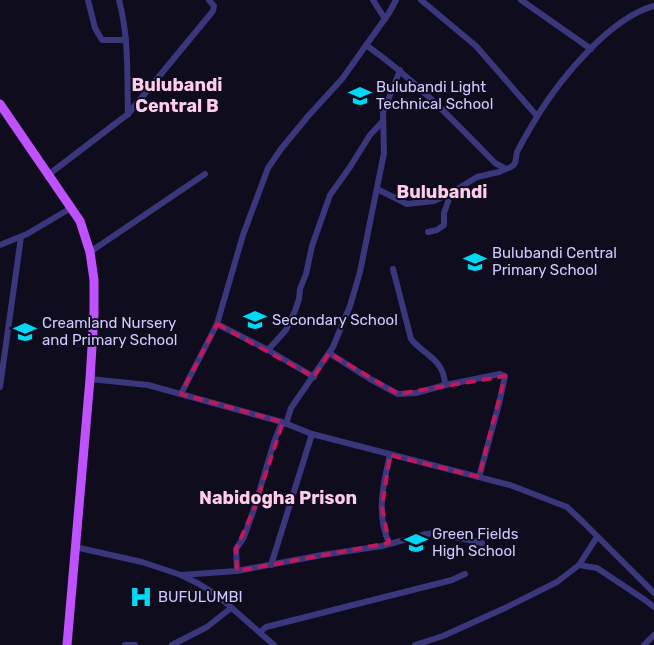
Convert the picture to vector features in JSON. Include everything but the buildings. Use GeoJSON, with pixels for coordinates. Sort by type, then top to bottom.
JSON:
{"type":"FeatureCollection","features":[{"type":"Feature","properties":{"kind":"main road"},"geometry":{"type":"LineString","coordinates":[[0,104],[80,221],[90,252],[94,280],[90,379],[67,645]]}},
{"type":"Feature","properties":{"kind":"street"},"geometry":{"type":"LineString","coordinates":[[88,0],[95,28],[102,40],[126,40]]}},
{"type":"Feature","properties":{"kind":"street"},"geometry":{"type":"LineString","coordinates":[[120,0],[124,15],[126,40],[128,114]]}},
{"type":"Feature","properties":{"kind":"street"},"geometry":{"type":"LineString","coordinates":[[48,175],[128,114],[213,11],[214,6],[209,0]]}},
{"type":"Feature","properties":{"kind":"street"},"geometry":{"type":"LineString","coordinates":[[374,0],[385,19]]}},
{"type":"Feature","properties":{"kind":"street"},"geometry":{"type":"LineString","coordinates":[[181,394],[217,324],[243,235],[268,168],[308,116],[342,80],[385,19],[396,0]]}},
{"type":"Feature","properties":{"kind":"street"},"geometry":{"type":"LineString","coordinates":[[421,0],[476,46],[538,116]]}},
{"type":"Feature","properties":{"kind":"street"},"geometry":{"type":"LineString","coordinates":[[521,0],[591,49]]}},
{"type":"Feature","properties":{"kind":"street"},"geometry":{"type":"LineString","coordinates":[[376,189],[407,204],[434,201],[477,177],[510,168],[516,162],[516,153],[564,77],[615,27],[633,15],[654,6]]}},
{"type":"Feature","properties":{"kind":"street"},"geometry":{"type":"LineString","coordinates":[[366,45],[416,84],[495,163],[506,169]]}},
{"type":"Feature","properties":{"kind":"street"},"geometry":{"type":"LineString","coordinates":[[238,572],[236,549],[244,537],[254,509],[274,442],[291,408],[330,353],[350,306],[360,272],[384,152],[383,121],[386,105],[400,70]]}},
{"type":"Feature","properties":{"kind":"street"},"geometry":{"type":"LineString","coordinates":[[268,350],[286,330],[300,299],[300,289],[306,274],[312,246],[330,195],[370,135],[383,121]]}},
{"type":"Feature","properties":{"kind":"street"},"geometry":{"type":"LineString","coordinates":[[90,252],[205,174]]}},
{"type":"Feature","properties":{"kind":"street"},"geometry":{"type":"LineString","coordinates":[[428,232],[444,225],[444,213],[450,193]]}},
{"type":"Feature","properties":{"kind":"street"},"geometry":{"type":"LineString","coordinates":[[0,245],[21,237],[71,208]]}},
{"type":"Feature","properties":{"kind":"street"},"geometry":{"type":"LineString","coordinates":[[0,387],[21,237]]}},
{"type":"Feature","properties":{"kind":"street"},"geometry":{"type":"LineString","coordinates":[[394,269],[412,339],[416,345],[439,365],[443,373],[445,385]]}},
{"type":"Feature","properties":{"kind":"street"},"geometry":{"type":"LineString","coordinates":[[217,324],[268,350],[314,377]]}},
{"type":"Feature","properties":{"kind":"street"},"geometry":{"type":"LineString","coordinates":[[330,353],[370,379],[398,394],[416,393],[500,374],[505,376],[500,404],[479,477]]}},
{"type":"Feature","properties":{"kind":"street"},"geometry":{"type":"LineString","coordinates":[[90,379],[148,385],[284,423],[312,434],[479,477],[539,495],[566,507],[654,593]]}},
{"type":"Feature","properties":{"kind":"street"},"geometry":{"type":"LineString","coordinates":[[271,565],[312,434]]}},
{"type":"Feature","properties":{"kind":"street"},"geometry":{"type":"LineString","coordinates":[[389,544],[384,532],[382,507],[384,481],[390,454]]}},
{"type":"Feature","properties":{"kind":"street"},"geometry":{"type":"LineString","coordinates":[[181,575],[238,572],[389,544],[437,533],[482,543]]}},
{"type":"Feature","properties":{"kind":"street"},"geometry":{"type":"LineString","coordinates":[[416,645],[443,636],[557,582],[579,565],[597,537]]}},
{"type":"Feature","properties":{"kind":"street"},"geometry":{"type":"LineString","coordinates":[[75,547],[142,562],[181,575],[217,595],[274,645]]}},
{"type":"Feature","properties":{"kind":"street"},"geometry":{"type":"LineString","coordinates":[[579,565],[597,568],[654,607]]}},
{"type":"Feature","properties":{"kind":"street"},"geometry":{"type":"LineString","coordinates":[[260,632],[266,627],[443,582],[465,574]]}},
{"type":"Feature","properties":{"kind":"street"},"geometry":{"type":"LineString","coordinates":[[172,645],[207,627],[231,608]]}},
{"type":"Feature","properties":{"kind":"street"},"geometry":{"type":"LineString","coordinates":[[644,645],[654,635]]}},
{"type":"Feature","properties":{"kind":"street"},"geometry":{"type":"LineString","coordinates":[[125,645],[135,645]]}},
{"type":"Feature","properties":{"kind":"highlighted area"},"geometry":{"type":"Polygon","coordinates":[[[217,324],[314,377],[329,353],[398,394],[505,376],[479,477],[390,455],[382,507],[389,543],[237,571],[236,549],[254,509],[283,422],[181,394],[217,324]]]}},
{"type":"Feature","properties":{"kind":"place","name":"Bulubandi Light Technical School"},"geometry":{"type":"Point","coordinates":[360,96]}},
{"type":"Feature","properties":{"kind":"place","name":"Bulubandi Central Primary School"},"geometry":{"type":"Point","coordinates":[475,262]}},
{"type":"Feature","properties":{"kind":"place","name":"Secondary School"},"geometry":{"type":"Point","coordinates":[255,320]}},
{"type":"Feature","properties":{"kind":"place","name":"Creamland Nursery and Primary School"},"geometry":{"type":"Point","coordinates":[25,332]}},
{"type":"Feature","properties":{"kind":"place","name":"Green Fields High School"},"geometry":{"type":"Point","coordinates":[416,543]}},
{"type":"Feature","properties":{"kind":"place","name":"BUFULUMBI"},"geometry":{"type":"Point","coordinates":[141,597]}},
{"type":"Feature","properties":{"kind":"district","name":"Bulubandi Central B"},"geometry":{"type":"Point","coordinates":[177,95]}},
{"type":"Feature","properties":{"kind":"district","name":"Bulubandi"},"geometry":{"type":"Point","coordinates":[442,192]}},
{"type":"Feature","properties":{"kind":"district","name":"Nabidogha Prison"},"geometry":{"type":"Point","coordinates":[278,498]}}]}
